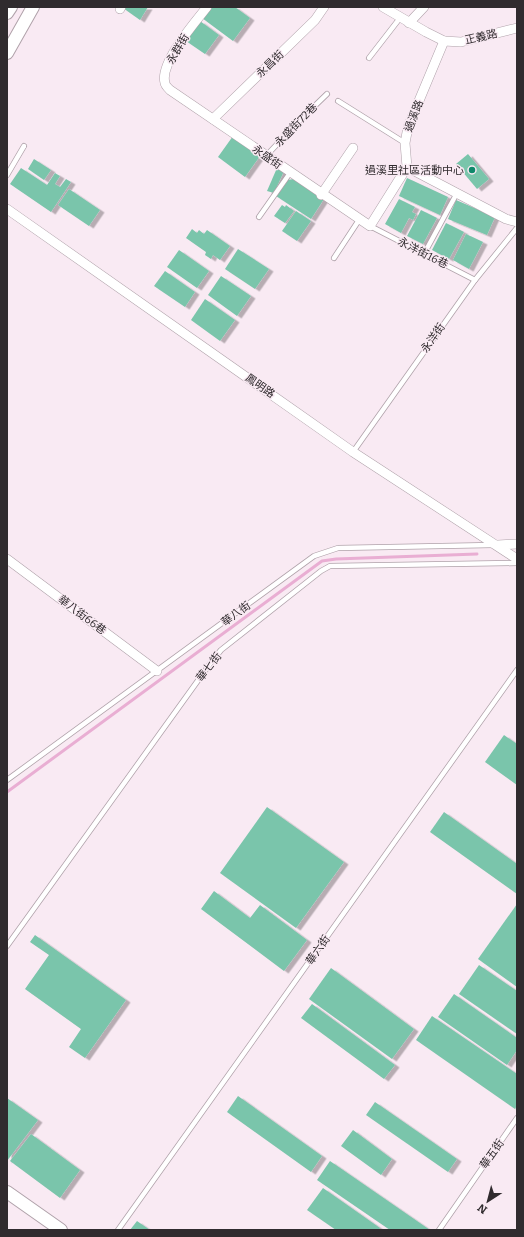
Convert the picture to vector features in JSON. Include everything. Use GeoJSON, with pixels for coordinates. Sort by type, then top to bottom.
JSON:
{"type":"FeatureCollection","features":[{"type":"Feature","properties":{"kind":"street"},"geometry":{"type":"LineString","coordinates":[[7,13],[11,7]]}},
{"type":"Feature","properties":{"kind":"street"},"geometry":{"type":"LineString","coordinates":[[7,53],[33,7]]}},
{"type":"Feature","properties":{"kind":"street","name":"永群街"},"geometry":{"type":"LineString","coordinates":[[207,7],[171,57],[165,73],[164,82],[170,90],[213,119]]}},
{"type":"Feature","properties":{"kind":"street","name":"永昌街"},"geometry":{"type":"LineString","coordinates":[[213,119],[315,20],[324,7]]}},
{"type":"Feature","properties":{"kind":"street"},"geometry":{"type":"LineString","coordinates":[[383,7],[400,18],[444,41]]}},
{"type":"Feature","properties":{"kind":"street"},"geometry":{"type":"LineString","coordinates":[[409,23],[424,7]]}},
{"type":"Feature","properties":{"kind":"street","name":"正義路"},"geometry":{"type":"LineString","coordinates":[[444,41],[461,42],[517,28]]}},
{"type":"Feature","properties":{"kind":"street","name":"過溪路"},"geometry":{"type":"LineString","coordinates":[[407,167],[405,143],[408,127],[444,41]]}},
{"type":"Feature","properties":{"kind":"street","name":"永盛街"},"geometry":{"type":"LineString","coordinates":[[213,119],[321,195],[370,226]]}},
{"type":"Feature","properties":{"kind":"street"},"geometry":{"type":"LineString","coordinates":[[321,195],[353,148]]}},
{"type":"Feature","properties":{"kind":"street"},"geometry":{"type":"LineString","coordinates":[[370,226],[407,167],[506,219],[517,222]]}},
{"type":"Feature","properties":{"kind":"street","name":"鳳明路"},"geometry":{"type":"LineString","coordinates":[[7,208],[353,452],[498,545],[517,559]]}},
{"type":"Feature","properties":{"kind":"street"},"geometry":{"type":"LineString","coordinates":[[498,545],[517,544]]}},
{"type":"Feature","properties":{"kind":"street","name":"華八街66巷"},"geometry":{"type":"LineString","coordinates":[[7,559],[157,671]]}},
{"type":"Feature","properties":{"kind":"street"},"geometry":{"type":"LineString","coordinates":[[7,1192],[61,1230]]}},
{"type":"Feature","properties":{"kind":"lane"},"geometry":{"type":"LineString","coordinates":[[369,58],[400,18]]}},
{"type":"Feature","properties":{"kind":"lane","name":"永盛街72巷"},"geometry":{"type":"LineString","coordinates":[[266,156],[327,94]]}},
{"type":"Feature","properties":{"kind":"lane"},"geometry":{"type":"LineString","coordinates":[[338,101],[405,143]]}},
{"type":"Feature","properties":{"kind":"lane"},"geometry":{"type":"LineString","coordinates":[[7,175],[24,146]]}},
{"type":"Feature","properties":{"kind":"lane"},"geometry":{"type":"LineString","coordinates":[[259,217],[290,173]]}},
{"type":"Feature","properties":{"kind":"lane"},"geometry":{"type":"LineString","coordinates":[[424,254],[457,193]]}},
{"type":"Feature","properties":{"kind":"lane"},"geometry":{"type":"LineString","coordinates":[[334,258],[359,220]]}},
{"type":"Feature","properties":{"kind":"lane","name":"永洋街16巷"},"geometry":{"type":"LineString","coordinates":[[370,226],[475,280]]}},
{"type":"Feature","properties":{"kind":"lane","name":"永洋街"},"geometry":{"type":"LineString","coordinates":[[353,452],[475,280],[517,228]]}},
{"type":"Feature","properties":{"kind":"lane","name":"華八街"},"geometry":{"type":"LineString","coordinates":[[7,780],[314,556],[324,551],[338,548],[498,545]]}},
{"type":"Feature","properties":{"kind":"lane","name":"華七街"},"geometry":{"type":"LineString","coordinates":[[7,946],[221,650],[321,572],[330,566],[517,564]]}},
{"type":"Feature","properties":{"kind":"lane","name":"華六街"},"geometry":{"type":"LineString","coordinates":[[118,1230],[517,670]]}},
{"type":"Feature","properties":{"kind":"lane","name":"華五街"},"geometry":{"type":"LineString","coordinates":[[439,1230],[517,1118]]}},
{"type":"Feature","properties":{"kind":"building"},"geometry":{"type":"Polygon","coordinates":[[[148,7],[140,20],[123,8],[148,7]]]}},
{"type":"Feature","properties":{"kind":"building"},"geometry":{"type":"Polygon","coordinates":[[[210,7],[235,7],[250,18],[233,41],[202,18],[210,7]]]}},
{"type":"Feature","properties":{"kind":"building"},"geometry":{"type":"Polygon","coordinates":[[[200,21],[219,35],[205,54],[186,41],[200,21]]]}},
{"type":"Feature","properties":{"kind":"building"},"geometry":{"type":"Polygon","coordinates":[[[233,136],[260,156],[245,177],[218,157],[233,136]]]}},
{"type":"Feature","properties":{"kind":"building","name":"過溪里社區活動中心"},"geometry":{"type":"Polygon","coordinates":[[[468,154],[489,179],[477,189],[456,164],[468,154]]]}},
{"type":"Feature","properties":{"kind":"building"},"geometry":{"type":"Polygon","coordinates":[[[34,159],[51,170],[44,180],[28,169],[34,159]]]}},
{"type":"Feature","properties":{"kind":"building"},"geometry":{"type":"Polygon","coordinates":[[[21,168],[47,185],[55,173],[60,176],[55,184],[60,187],[66,179],[71,182],[51,212],[10,184],[21,168]]]}},
{"type":"Feature","properties":{"kind":"building"},"geometry":{"type":"Polygon","coordinates":[[[277,168],[284,171],[274,193],[267,191],[277,168]]]}},
{"type":"Feature","properties":{"kind":"building"},"geometry":{"type":"Polygon","coordinates":[[[407,178],[448,197],[440,215],[399,196],[407,178]]]}},
{"type":"Feature","properties":{"kind":"building"},"geometry":{"type":"Polygon","coordinates":[[[294,179],[324,199],[311,219],[276,196],[287,180],[294,179]]]}},
{"type":"Feature","properties":{"kind":"building"},"geometry":{"type":"Polygon","coordinates":[[[69,189],[100,210],[89,226],[58,205],[69,189]]]}},
{"type":"Feature","properties":{"kind":"building"},"geometry":{"type":"Polygon","coordinates":[[[399,199],[415,207],[412,212],[416,214],[413,220],[409,218],[401,233],[385,224],[399,199]]]}},
{"type":"Feature","properties":{"kind":"building"},"geometry":{"type":"Polygon","coordinates":[[[456,200],[495,217],[487,235],[448,219],[456,200]]]}},
{"type":"Feature","properties":{"kind":"building"},"geometry":{"type":"Polygon","coordinates":[[[282,205],[285,207],[286,205],[294,211],[285,223],[274,216],[282,205]]]}},
{"type":"Feature","properties":{"kind":"building"},"geometry":{"type":"Polygon","coordinates":[[[421,210],[437,218],[423,244],[407,236],[421,210]]]}},
{"type":"Feature","properties":{"kind":"building"},"geometry":{"type":"Polygon","coordinates":[[[296,211],[311,221],[297,241],[282,231],[296,211]]]}},
{"type":"Feature","properties":{"kind":"building"},"geometry":{"type":"Polygon","coordinates":[[[446,223],[464,232],[449,259],[432,250],[446,223]]]}},
{"type":"Feature","properties":{"kind":"building"},"geometry":{"type":"Polygon","coordinates":[[[192,229],[197,233],[199,230],[204,234],[207,230],[230,246],[220,260],[213,255],[211,259],[205,255],[206,252],[186,238],[192,229]]]}},
{"type":"Feature","properties":{"kind":"building"},"geometry":{"type":"Polygon","coordinates":[[[466,234],[483,242],[469,269],[453,260],[466,234]]]}},
{"type":"Feature","properties":{"kind":"building"},"geometry":{"type":"Polygon","coordinates":[[[238,249],[269,269],[255,289],[225,269],[238,249]]]}},
{"type":"Feature","properties":{"kind":"building"},"geometry":{"type":"Polygon","coordinates":[[[179,250],[209,271],[197,288],[167,267],[179,250]]]}},
{"type":"Feature","properties":{"kind":"building"},"geometry":{"type":"Polygon","coordinates":[[[165,271],[195,292],[185,307],[154,286],[165,271]]]}},
{"type":"Feature","properties":{"kind":"building"},"geometry":{"type":"Polygon","coordinates":[[[221,276],[251,296],[237,316],[208,295],[221,276]]]}},
{"type":"Feature","properties":{"kind":"building"},"geometry":{"type":"Polygon","coordinates":[[[205,299],[235,320],[220,341],[191,320],[205,299]]]}},
{"type":"Feature","properties":{"kind":"building"},"geometry":{"type":"Polygon","coordinates":[[[504,735],[517,744],[517,785],[485,762],[504,735]]]}},
{"type":"Feature","properties":{"kind":"building"},"geometry":{"type":"Polygon","coordinates":[[[267,807],[344,862],[296,928],[220,873],[267,807]]]}},
{"type":"Feature","properties":{"kind":"building"},"geometry":{"type":"Polygon","coordinates":[[[444,812],[517,864],[517,894],[430,832],[444,812]]]}},
{"type":"Feature","properties":{"kind":"building"},"geometry":{"type":"Polygon","coordinates":[[[214,891],[250,918],[260,905],[307,940],[284,971],[201,909],[214,891]]]}},
{"type":"Feature","properties":{"kind":"building"},"geometry":{"type":"Polygon","coordinates":[[[517,904],[517,987],[478,959],[517,904]]]}},
{"type":"Feature","properties":{"kind":"building"},"geometry":{"type":"Polygon","coordinates":[[[35,935],[126,1000],[85,1058],[69,1047],[81,1029],[25,989],[49,955],[30,942],[35,935]]]}},
{"type":"Feature","properties":{"kind":"building"},"geometry":{"type":"Polygon","coordinates":[[[479,965],[517,991],[517,1034],[459,994],[479,965]]]}},
{"type":"Feature","properties":{"kind":"building"},"geometry":{"type":"Polygon","coordinates":[[[331,968],[414,1029],[392,1059],[309,999],[331,968]]]}},
{"type":"Feature","properties":{"kind":"building"},"geometry":{"type":"Polygon","coordinates":[[[454,994],[517,1038],[517,1050],[507,1065],[438,1017],[454,994]]]}},
{"type":"Feature","properties":{"kind":"building"},"geometry":{"type":"Polygon","coordinates":[[[312,1004],[395,1065],[384,1079],[301,1018],[312,1004]]]}},
{"type":"Feature","properties":{"kind":"building"},"geometry":{"type":"Polygon","coordinates":[[[432,1016],[517,1074],[517,1105],[515,1109],[416,1040],[432,1016]]]}},
{"type":"Feature","properties":{"kind":"building"},"geometry":{"type":"Polygon","coordinates":[[[238,1096],[322,1156],[311,1172],[227,1112],[238,1096]]]}},
{"type":"Feature","properties":{"kind":"building"},"geometry":{"type":"Polygon","coordinates":[[[7,1098],[38,1120],[7,1161],[7,1098]]]}},
{"type":"Feature","properties":{"kind":"building"},"geometry":{"type":"Polygon","coordinates":[[[375,1102],[457,1159],[448,1172],[366,1115],[375,1102]]]}},
{"type":"Feature","properties":{"kind":"building"},"geometry":{"type":"Polygon","coordinates":[[[353,1130],[392,1159],[381,1175],[341,1146],[353,1130]]]}},
{"type":"Feature","properties":{"kind":"building"},"geometry":{"type":"Polygon","coordinates":[[[31,1134],[80,1170],[60,1198],[10,1161],[31,1134]]]}},
{"type":"Feature","properties":{"kind":"building"},"geometry":{"type":"Polygon","coordinates":[[[330,1161],[430,1230],[390,1230],[317,1180],[330,1161]]]}},
{"type":"Feature","properties":{"kind":"building"},"geometry":{"type":"Polygon","coordinates":[[[323,1188],[380,1228],[379,1230],[336,1230],[307,1210],[323,1188]]]}},
{"type":"Feature","properties":{"kind":"building"},"geometry":{"type":"Polygon","coordinates":[[[137,1221],[150,1230],[130,1230],[137,1221]]]}},
{"type":"Feature","properties":{"kind":"waterway"},"geometry":{"type":"LineString","coordinates":[[7,792],[322,561],[336,559],[477,554]]}},
{"type":"Feature","properties":{"kind":"place","name":"過溪里社區活動中心"},"geometry":{"type":"Point","coordinates":[472,170]}}]}
